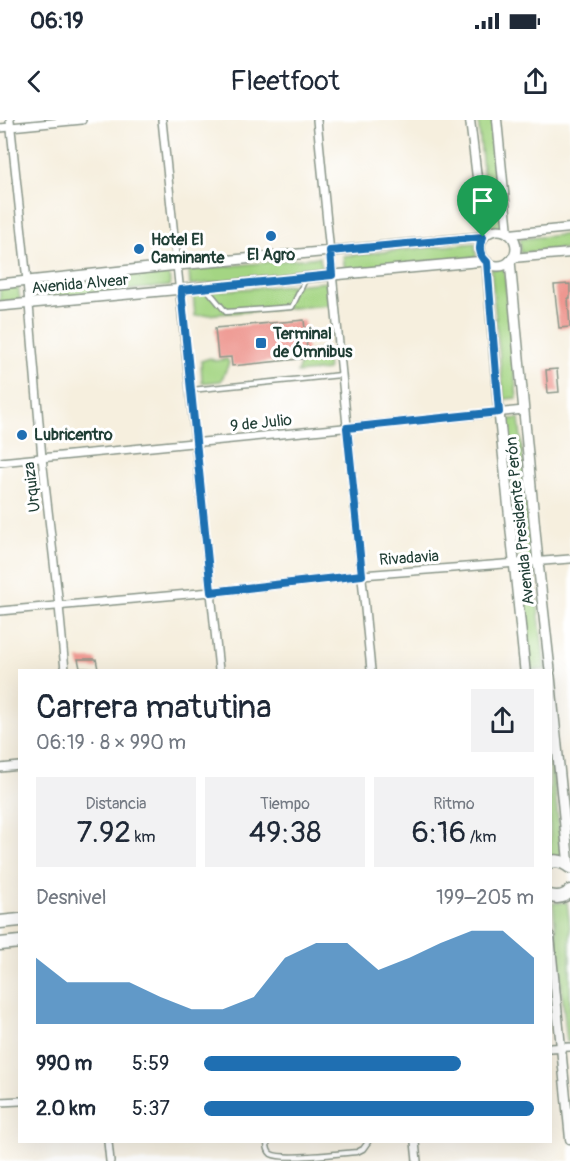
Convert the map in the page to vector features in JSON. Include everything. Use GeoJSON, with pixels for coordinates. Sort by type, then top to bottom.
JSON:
{"type":"FeatureCollection","features":[{"type":"Feature","properties":{"kind":"highway"},"geometry":{"type":"LineString","coordinates":[[552,862],[559,861],[570,867]]}},
{"type":"Feature","properties":{"kind":"highway"},"geometry":{"type":"LineString","coordinates":[[552,896],[562,896],[570,891]]}},
{"type":"Feature","properties":{"kind":"highway"},"geometry":{"type":"LineString","coordinates":[[0,922],[18,920]]}},
{"type":"Feature","properties":{"kind":"highway"},"geometry":{"type":"LineString","coordinates":[[0,944],[18,942]]}},
{"type":"Feature","properties":{"kind":"main road"},"geometry":{"type":"LineString","coordinates":[[492,230],[505,231],[509,234],[516,247],[511,260],[497,266],[486,261],[479,248],[484,236],[492,230]]}},
{"type":"Feature","properties":{"kind":"main road","name":"Avenida Alvear"},"geometry":{"type":"LineString","coordinates":[[0,284],[484,236]]}},
{"type":"Feature","properties":{"kind":"main road","name":"Avenida Presidente Perón"},"geometry":{"type":"LineString","coordinates":[[511,260],[550,669]]}},
{"type":"Feature","properties":{"kind":"main road","name":"Avenida Alvear"},"geometry":{"type":"LineString","coordinates":[[0,306],[486,261]]}},
{"type":"Feature","properties":{"kind":"main road","name":"Avenida Presidente Perón"},"geometry":{"type":"LineString","coordinates":[[486,261],[525,669]]}},
{"type":"Feature","properties":{"kind":"main road"},"geometry":{"type":"LineString","coordinates":[[553,713],[570,867]]}},
{"type":"Feature","properties":{"kind":"street"},"geometry":{"type":"LineString","coordinates":[[0,128],[10,123],[82,120]]}},
{"type":"Feature","properties":{"kind":"street"},"geometry":{"type":"LineString","coordinates":[[162,120],[219,669]]}},
{"type":"Feature","properties":{"kind":"street"},"geometry":{"type":"LineString","coordinates":[[317,120],[371,669]]}},
{"type":"Feature","properties":{"kind":"street"},"geometry":{"type":"LineString","coordinates":[[470,120],[484,236]]}},
{"type":"Feature","properties":{"kind":"street"},"geometry":{"type":"LineString","coordinates":[[497,120],[509,234],[570,228]]}},
{"type":"Feature","properties":{"kind":"street","name":"Urquiza"},"geometry":{"type":"LineString","coordinates":[[10,123],[65,669]]}},
{"type":"Feature","properties":{"kind":"street"},"geometry":{"type":"LineString","coordinates":[[511,260],[570,253]]}},
{"type":"Feature","properties":{"kind":"street","name":"9 de Julio"},"geometry":{"type":"LineString","coordinates":[[0,462],[524,410]]}},
{"type":"Feature","properties":{"kind":"street","name":"Rivadavia"},"geometry":{"type":"LineString","coordinates":[[0,611],[211,592],[362,575],[570,559]]}},
{"type":"Feature","properties":{"kind":"street"},"geometry":{"type":"LineString","coordinates":[[0,768],[18,766]]}},
{"type":"Feature","properties":{"kind":"street"},"geometry":{"type":"LineString","coordinates":[[552,951],[565,1047],[570,1139]]}},
{"type":"Feature","properties":{"kind":"street"},"geometry":{"type":"LineString","coordinates":[[0,1102],[18,1101]]}},
{"type":"Feature","properties":{"kind":"street"},"geometry":{"type":"LineString","coordinates":[[108,1143],[110,1161]]}},
{"type":"Feature","properties":{"kind":"street"},"geometry":{"type":"LineString","coordinates":[[415,1143],[417,1161]]}},
{"type":"Feature","properties":{"kind":"lane"},"geometry":{"type":"LineString","coordinates":[[206,287],[226,312],[292,307],[306,278]]}},
{"type":"Feature","properties":{"kind":"lane"},"geometry":{"type":"LineString","coordinates":[[190,390],[341,375]]}},
{"type":"Feature","properties":{"kind":"lane"},"geometry":{"type":"LineString","coordinates":[[267,1143],[270,1154],[284,1157],[357,1152],[367,1143]]}},
{"type":"Feature","properties":{"kind":"green space"},"geometry":{"type":"Polygon","coordinates":[[[478,120],[493,120],[504,226],[489,227],[478,120]]]}},
{"type":"Feature","properties":{"kind":"green space"},"geometry":{"type":"Polygon","coordinates":[[[570,234],[570,248],[521,253],[520,239],[570,234]]]}},
{"type":"Feature","properties":{"kind":"green space"},"geometry":{"type":"Polygon","coordinates":[[[475,243],[476,257],[345,271],[343,256],[475,243]]]}},
{"type":"Feature","properties":{"kind":"green space"},"geometry":{"type":"Polygon","coordinates":[[[320,257],[322,272],[190,285],[189,270],[320,257]]]}},
{"type":"Feature","properties":{"kind":"green space"},"geometry":{"type":"Polygon","coordinates":[[[504,268],[517,398],[504,399],[491,269],[504,268]]]}},
{"type":"Feature","properties":{"kind":"green space"},"geometry":{"type":"Polygon","coordinates":[[[169,272],[170,286],[39,299],[37,285],[169,272]]]}},
{"type":"Feature","properties":{"kind":"green space"},"geometry":{"type":"Polygon","coordinates":[[[327,282],[329,305],[195,316],[193,293],[327,282]]]}},
{"type":"Feature","properties":{"kind":"green space"},"geometry":{"type":"Polygon","coordinates":[[[18,285],[20,300],[0,302],[0,287],[18,285]]]}},
{"type":"Feature","properties":{"kind":"green space"},"geometry":{"type":"Polygon","coordinates":[[[326,350],[328,370],[297,373],[301,362],[310,361],[310,352],[326,350]]]}},
{"type":"Feature","properties":{"kind":"green space"},"geometry":{"type":"Polygon","coordinates":[[[210,358],[215,361],[227,359],[229,363],[221,381],[202,383],[201,361],[210,358]]]}},
{"type":"Feature","properties":{"kind":"green space"},"geometry":{"type":"Polygon","coordinates":[[[519,418],[533,557],[519,559],[505,420],[519,418]]]}},
{"type":"Feature","properties":{"kind":"green space"},"geometry":{"type":"Polygon","coordinates":[[[534,570],[545,669],[530,669],[520,571],[534,570]]]}},
{"type":"Feature","properties":{"kind":"green space"},"geometry":{"type":"Polygon","coordinates":[[[552,763],[562,857],[552,859],[552,763]]]}},
{"type":"Feature","properties":{"kind":"green space"},"geometry":{"type":"Polygon","coordinates":[[[567,902],[570,928],[570,1042],[567,1042],[553,903],[567,902]]]}},
{"type":"Feature","properties":{"kind":"building"},"geometry":{"type":"Polygon","coordinates":[[[570,284],[570,298],[568,298],[570,327],[559,328],[554,285],[570,284]]]}},
{"type":"Feature","properties":{"kind":"building","name":"Terminal de Ómnibus"},"geometry":{"type":"Polygon","coordinates":[[[304,320],[308,358],[232,366],[231,357],[218,358],[215,328],[304,320]]]}},
{"type":"Feature","properties":{"kind":"building"},"geometry":{"type":"Polygon","coordinates":[[[557,369],[559,392],[548,393],[546,370],[557,369]]]}},
{"type":"Feature","properties":{"kind":"building"},"geometry":{"type":"Polygon","coordinates":[[[78,659],[96,659],[98,669],[80,668],[78,659]]]}},
{"type":"Feature","properties":{"kind":"place","name":"El Agro"},"geometry":{"type":"Point","coordinates":[271,236]}},
{"type":"Feature","properties":{"kind":"place","name":"Hotel El Caminante"},"geometry":{"type":"Point","coordinates":[139,249]}},
{"type":"Feature","properties":{"kind":"place","name":"Terminal de Ómnibus"},"geometry":{"type":"Point","coordinates":[261,343]}},
{"type":"Feature","properties":{"kind":"place","name":"Lubricentro"},"geometry":{"type":"Point","coordinates":[22,435]}},
{"type":"Feature","properties":{"kind":"route"},"geometry":{"type":"LineString","coordinates":[[483,237],[479,248],[487,262],[499,412],[347,428],[362,575],[211,592],[181,290],[332,275],[330,251],[483,237]]}}]}
